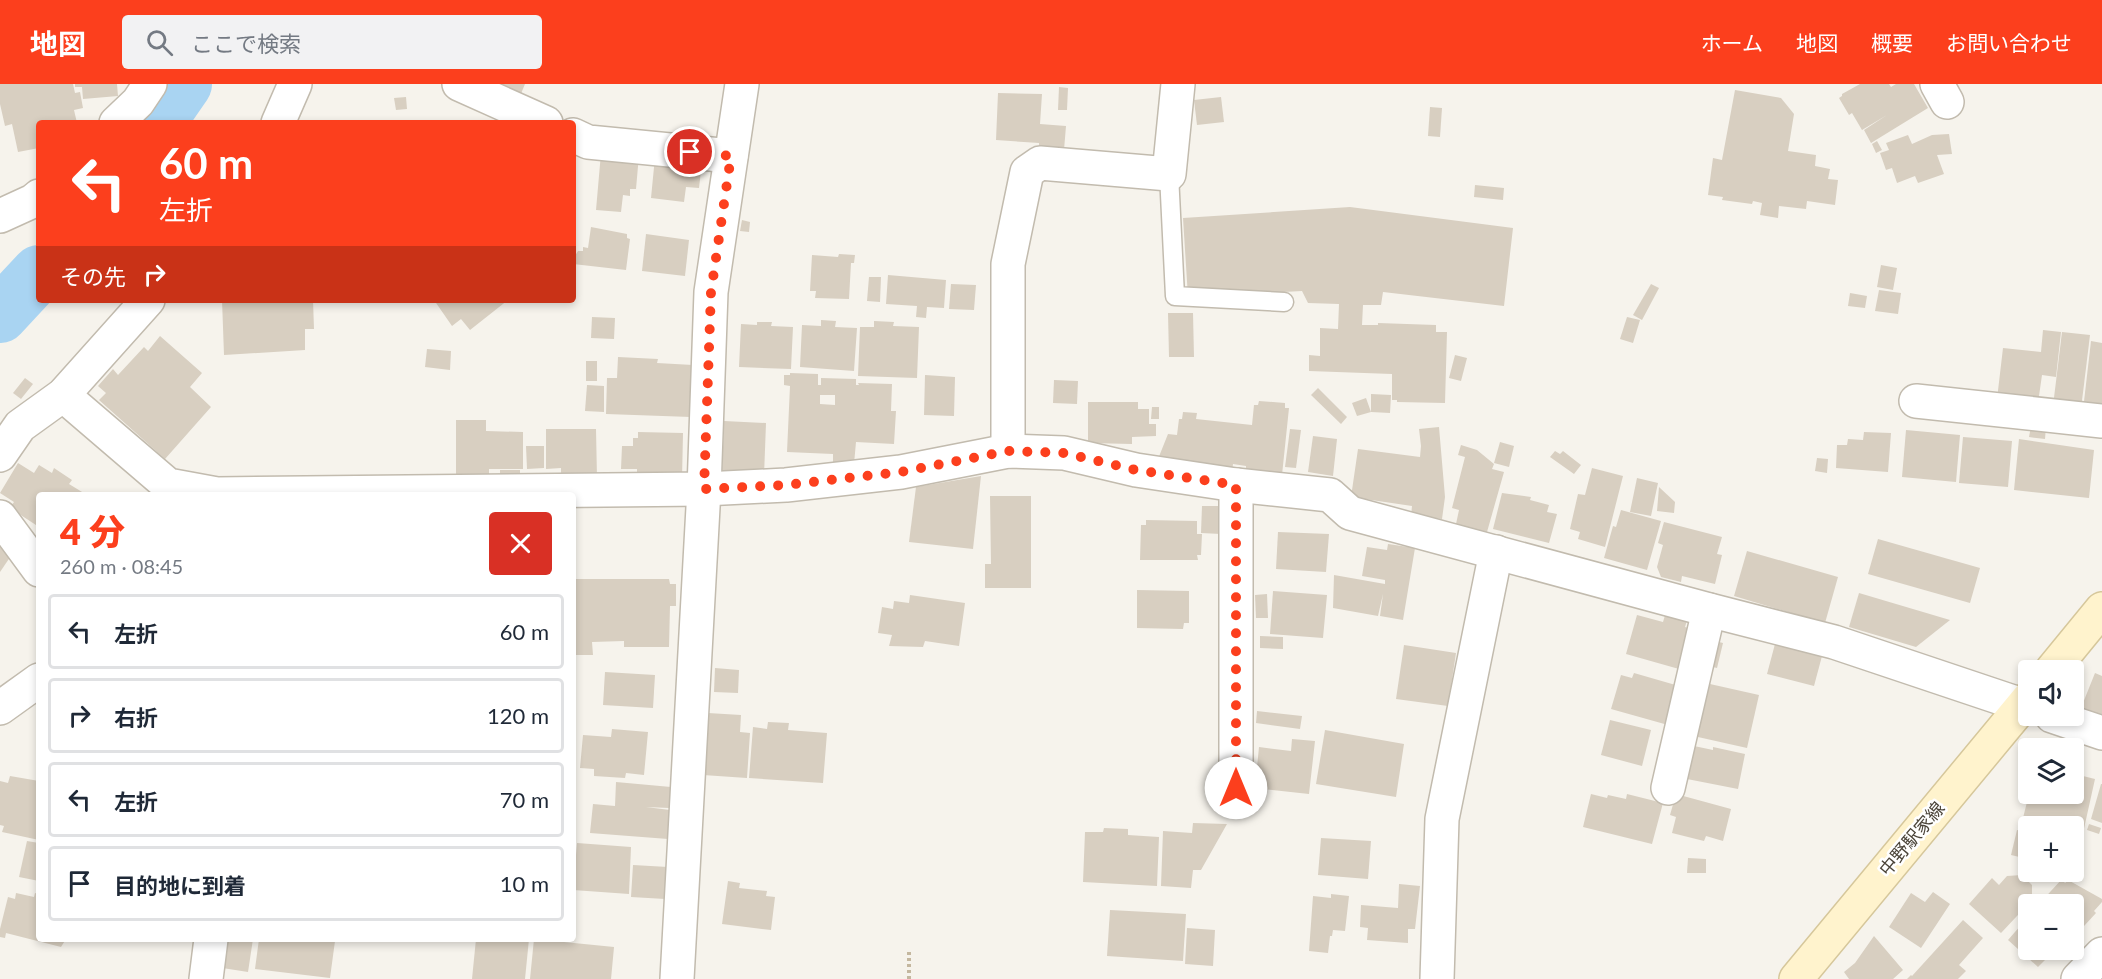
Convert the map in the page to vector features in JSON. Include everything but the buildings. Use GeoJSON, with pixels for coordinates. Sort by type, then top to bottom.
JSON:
{"type":"FeatureCollection","features":[{"type":"Feature","properties":{"kind":"main road"},"geometry":{"type":"LineString","coordinates":[[2060,660],[2102,609]]}},
{"type":"Feature","properties":{"kind":"main road","name":"中野駅家線"},"geometry":{"type":"LineString","coordinates":[[1796,979],[2018,724]]}},
{"type":"Feature","properties":{"kind":"street"},"geometry":{"type":"LineString","coordinates":[[119,120],[138,102],[150,84]]}},
{"type":"Feature","properties":{"kind":"street"},"geometry":{"type":"LineString","coordinates":[[279,120],[295,84]]}},
{"type":"Feature","properties":{"kind":"street"},"geometry":{"type":"LineString","coordinates":[[459,84],[539,120]]}},
{"type":"Feature","properties":{"kind":"street"},"geometry":{"type":"LineString","coordinates":[[677,979],[704,489],[711,292],[742,84]]}},
{"type":"Feature","properties":{"kind":"street"},"geometry":{"type":"LineString","coordinates":[[1008,451],[1008,264],[1028,172],[1041,163],[1169,174],[1178,84]]}},
{"type":"Feature","properties":{"kind":"street"},"geometry":{"type":"LineString","coordinates":[[576,136],[588,142],[731,156]]}},
{"type":"Feature","properties":{"kind":"street"},"geometry":{"type":"LineString","coordinates":[[0,216],[36,198]]}},
{"type":"Feature","properties":{"kind":"street"},"geometry":{"type":"LineString","coordinates":[[0,454],[10,417],[63,395],[145,303]]}},
{"type":"Feature","properties":{"kind":"street"},"geometry":{"type":"LineString","coordinates":[[63,395],[168,485],[206,492]]}},
{"type":"Feature","properties":{"kind":"street"},"geometry":{"type":"LineString","coordinates":[[1916,401],[2102,421]]}},
{"type":"Feature","properties":{"kind":"street"},"geometry":{"type":"LineString","coordinates":[[412,492],[704,489],[786,485],[901,472],[1008,451],[1064,453],[1136,470],[1236,485],[1330,495],[1350,513],[1833,642],[2018,702]]}},
{"type":"Feature","properties":{"kind":"street"},"geometry":{"type":"LineString","coordinates":[[1236,485],[1236,788]]}},
{"type":"Feature","properties":{"kind":"street"},"geometry":{"type":"LineString","coordinates":[[0,517],[36,566]]}},
{"type":"Feature","properties":{"kind":"street"},"geometry":{"type":"LineString","coordinates":[[1437,979],[1442,819],[1496,552]]}},
{"type":"Feature","properties":{"kind":"street"},"geometry":{"type":"LineString","coordinates":[[1668,788],[1708,610]]}},
{"type":"Feature","properties":{"kind":"street"},"geometry":{"type":"LineString","coordinates":[[0,708],[36,682]]}},
{"type":"Feature","properties":{"kind":"street"},"geometry":{"type":"LineString","coordinates":[[2083,726],[2102,733]]}},
{"type":"Feature","properties":{"kind":"street"},"geometry":{"type":"LineString","coordinates":[[206,979],[211,942]]}},
{"type":"Feature","properties":{"kind":"street"},"geometry":{"type":"LineString","coordinates":[[2078,979],[2102,954]]}},
{"type":"Feature","properties":{"kind":"lane"},"geometry":{"type":"LineString","coordinates":[[1169,174],[1175,296],[1284,302]]}},
{"type":"Feature","properties":{"kind":"path"},"geometry":{"type":"LineString","coordinates":[[909,949],[909,979]]}},
{"type":"Feature","properties":{"kind":"waterway"},"geometry":{"type":"LineString","coordinates":[[159,120],[184,84]]}},
{"type":"Feature","properties":{"kind":"waterway"},"geometry":{"type":"LineString","coordinates":[[0,315],[36,276]]}},
{"type":"Feature","properties":{"kind":"route"},"geometry":{"type":"LineString","coordinates":[[690,152],[731,156],[711,292],[704,489],[786,485],[901,472],[1008,451],[1064,453],[1136,470],[1236,485],[1236,788]]}}]}
